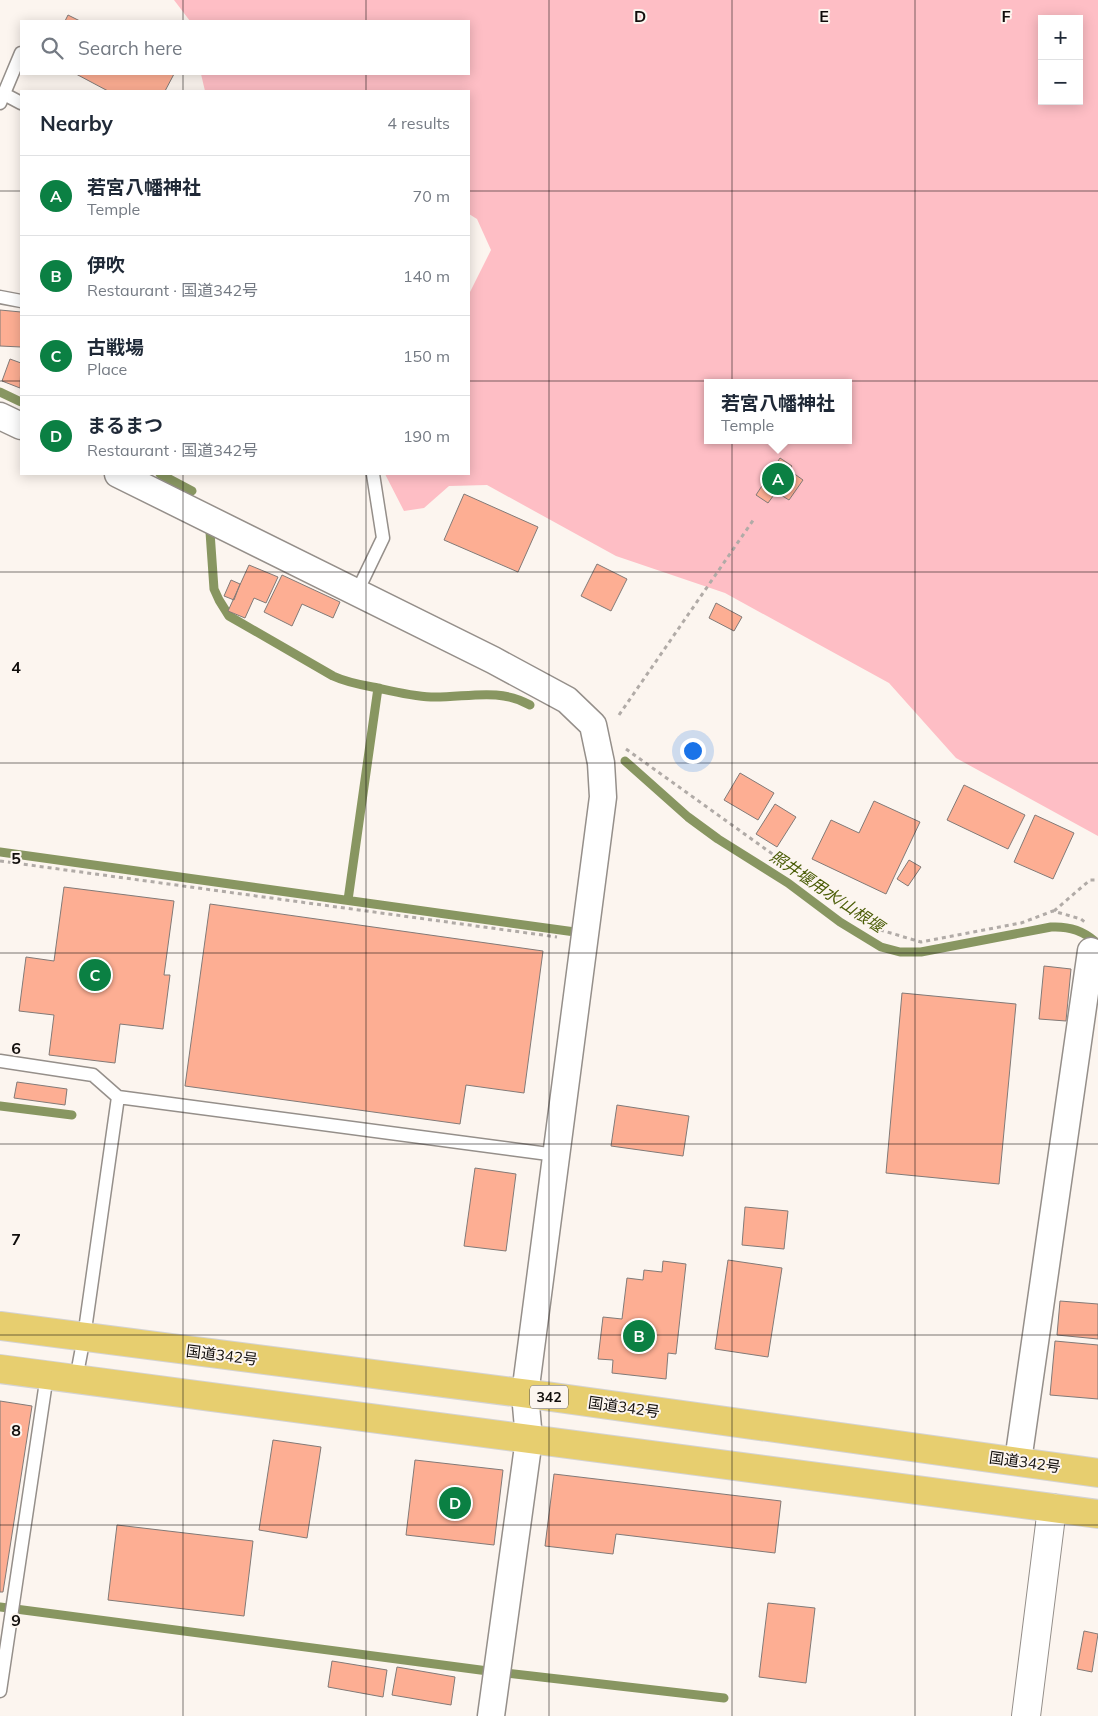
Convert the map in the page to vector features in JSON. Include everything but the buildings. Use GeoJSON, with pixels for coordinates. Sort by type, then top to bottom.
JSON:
{"type":"FeatureCollection","features":[{"type":"Feature","properties":{"kind":"highway","name":"国道342号"},"geometry":{"type":"LineString","coordinates":[[0,1326],[525,1394],[1098,1472]]}},
{"type":"Feature","properties":{"kind":"highway"},"geometry":{"type":"LineString","coordinates":[[0,1369],[1098,1514]]}},
{"type":"Feature","properties":{"kind":"street"},"geometry":{"type":"LineString","coordinates":[[0,416],[20,426]]}},
{"type":"Feature","properties":{"kind":"street"},"geometry":{"type":"LineString","coordinates":[[120,475],[494,660],[567,700],[599,729],[603,797],[525,1394],[530,1439],[491,1716]]}},
{"type":"Feature","properties":{"kind":"street"},"geometry":{"type":"LineString","coordinates":[[1018,1462],[1091,951]]}},
{"type":"Feature","properties":{"kind":"street"},"geometry":{"type":"LineString","coordinates":[[1026,1716],[1052,1508]]}},
{"type":"Feature","properties":{"kind":"lane"},"geometry":{"type":"LineString","coordinates":[[20,55],[2,98],[20,103]]}},
{"type":"Feature","properties":{"kind":"lane"},"geometry":{"type":"LineString","coordinates":[[0,296],[20,301]]}},
{"type":"Feature","properties":{"kind":"lane"},"geometry":{"type":"LineString","coordinates":[[356,592],[383,538],[373,475]]}},
{"type":"Feature","properties":{"kind":"lane"},"geometry":{"type":"LineString","coordinates":[[0,1062],[93,1074],[118,1097],[556,1155]]}},
{"type":"Feature","properties":{"kind":"lane"},"geometry":{"type":"LineString","coordinates":[[76,1379],[84,1337],[118,1097]]}},
{"type":"Feature","properties":{"kind":"lane"},"geometry":{"type":"LineString","coordinates":[[0,1691],[47,1375]]}},
{"type":"Feature","properties":{"kind":"path"},"geometry":{"type":"LineString","coordinates":[[754,519],[599,729],[877,929],[921,942],[1021,923],[1053,911],[1090,880],[1098,880]]}},
{"type":"Feature","properties":{"kind":"path"},"geometry":{"type":"LineString","coordinates":[[0,862],[585,941]]}},
{"type":"Feature","properties":{"kind":"path"},"geometry":{"type":"LineString","coordinates":[[1053,911],[1081,919],[1091,926],[1091,951]]}},
{"type":"Feature","properties":{"kind":"shaded area"},"geometry":{"type":"Polygon","coordinates":[[[174,0],[1098,0],[1098,836],[956,758],[889,683],[725,593],[616,556],[487,485],[449,486],[424,508],[404,511],[386,475],[470,475],[470,292],[491,250],[477,219],[470,215],[470,90],[205,90],[201,75],[470,75],[470,20],[189,20],[174,0]]]}},
{"type":"Feature","properties":{"kind":"waterway","name":"照井堰用水/山根堰"},"geometry":{"type":"LineString","coordinates":[[0,392],[20,402]]}},
{"type":"Feature","properties":{"kind":"waterway","name":"照井堰用水/山根堰"},"geometry":{"type":"LineString","coordinates":[[162,475],[192,491]]}},
{"type":"Feature","properties":{"kind":"waterway","name":"照井堰用水/山根堰"},"geometry":{"type":"LineString","coordinates":[[210,532],[214,589],[229,616],[333,676],[355,684],[411,695],[431,697],[506,696],[530,705]]}},
{"type":"Feature","properties":{"kind":"waterway"},"geometry":{"type":"LineString","coordinates":[[348,900],[378,688]]}},
{"type":"Feature","properties":{"kind":"waterway","name":"照井堰用水/山根堰"},"geometry":{"type":"LineString","coordinates":[[625,761],[688,817],[718,839],[788,883],[840,922],[881,947],[900,952],[921,952],[1051,927],[1064,927],[1076,930],[1098,944]]}},
{"type":"Feature","properties":{"kind":"waterway"},"geometry":{"type":"LineString","coordinates":[[0,852],[575,932]]}},
{"type":"Feature","properties":{"kind":"waterway"},"geometry":{"type":"LineString","coordinates":[[0,1106],[72,1115]]}},
{"type":"Feature","properties":{"kind":"waterway"},"geometry":{"type":"LineString","coordinates":[[0,1607],[488,1671],[724,1698]]}},
{"type":"Feature","properties":{"kind":"place","name":"若宮八幡神社"},"geometry":{"type":"Point","coordinates":[778,479]}},
{"type":"Feature","properties":{"kind":"place","name":"古戦場"},"geometry":{"type":"Point","coordinates":[95,975]}},
{"type":"Feature","properties":{"kind":"place","name":"伊吹"},"geometry":{"type":"Point","coordinates":[639,1336]}},
{"type":"Feature","properties":{"kind":"place","name":"まるまつ"},"geometry":{"type":"Point","coordinates":[455,1503]}}]}
